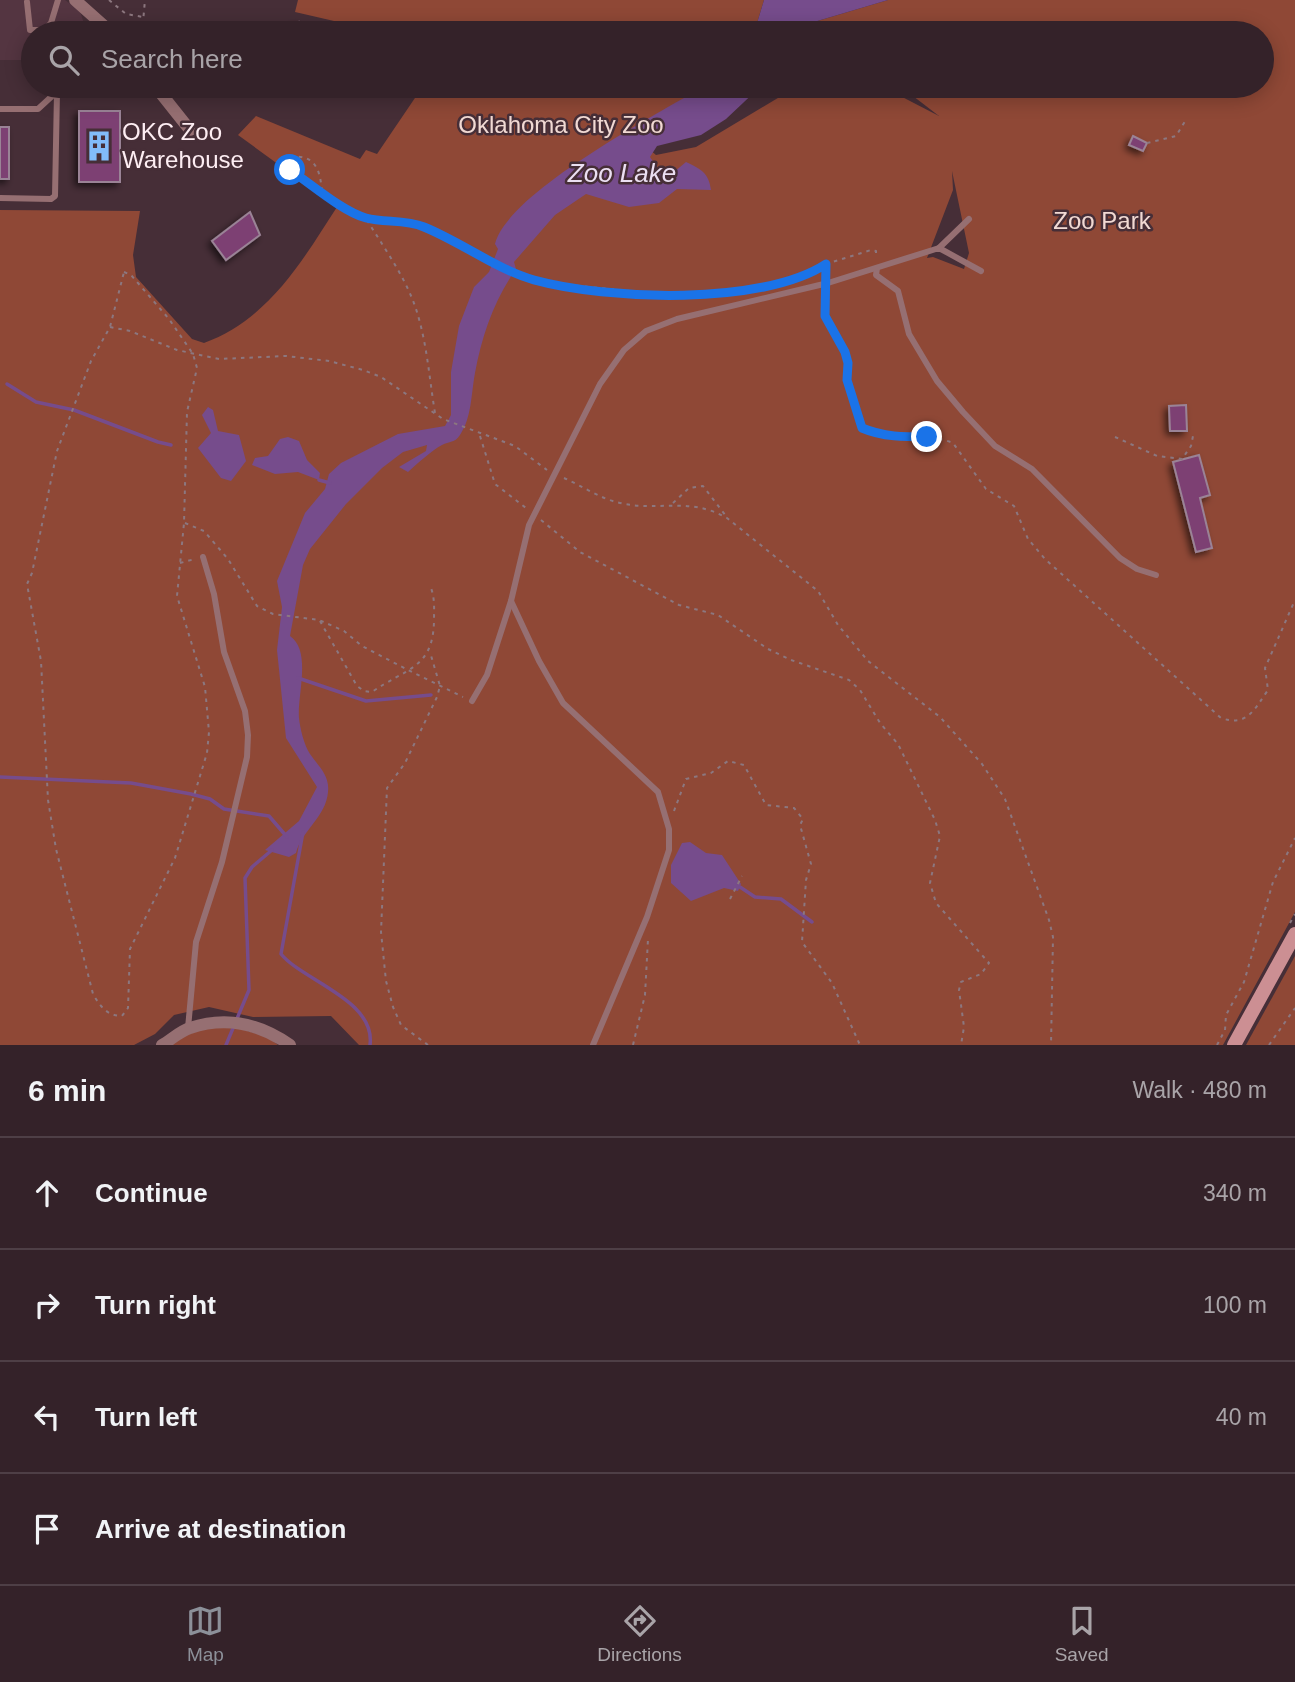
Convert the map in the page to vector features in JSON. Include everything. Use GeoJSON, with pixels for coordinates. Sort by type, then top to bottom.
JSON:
{"type":"FeatureCollection","features":[{"type":"Feature","properties":{"kind":"street"},"geometry":{"type":"LineString","coordinates":[[75,0],[99,21]]}},
{"type":"Feature","properties":{"kind":"street"},"geometry":{"type":"LineString","coordinates":[[165,98],[190,130]]}},
{"type":"Feature","properties":{"kind":"street"},"geometry":{"type":"LineString","coordinates":[[1234,1045],[1295,934]]}},
{"type":"Feature","properties":{"kind":"street"},"geometry":{"type":"LineString","coordinates":[[162,1045],[188,1028],[227,1020],[273,1033],[290,1045]]}},
{"type":"Feature","properties":{"kind":"lane"},"geometry":{"type":"LineString","coordinates":[[52,21],[58,0]]}},
{"type":"Feature","properties":{"kind":"lane"},"geometry":{"type":"LineString","coordinates":[[27,2],[29,21]]}},
{"type":"Feature","properties":{"kind":"lane"},"geometry":{"type":"LineString","coordinates":[[0,109],[38,109],[50,98]]}},
{"type":"Feature","properties":{"kind":"lane"},"geometry":{"type":"LineString","coordinates":[[0,198],[51,199],[55,196],[57,98]]}},
{"type":"Feature","properties":{"kind":"lane"},"geometry":{"type":"LineString","coordinates":[[471,701],[487,675],[511,601],[534,514],[557,475],[600,384],[624,350],[646,331],[677,318],[828,283],[939,248],[969,219]]}},
{"type":"Feature","properties":{"kind":"lane"},"geometry":{"type":"LineString","coordinates":[[939,248],[981,271]]}},
{"type":"Feature","properties":{"kind":"lane"},"geometry":{"type":"LineString","coordinates":[[877,268],[876,275],[898,291],[909,334],[937,381],[963,412],[995,446],[1032,469],[1120,558],[1137,569],[1156,575]]}},
{"type":"Feature","properties":{"kind":"lane"},"geometry":{"type":"LineString","coordinates":[[188,1028],[196,942],[222,862],[247,757],[248,735],[245,711],[225,652],[214,594],[203,557]]}},
{"type":"Feature","properties":{"kind":"lane"},"geometry":{"type":"LineString","coordinates":[[511,601],[538,661],[563,703],[658,792],[669,830],[669,850],[647,917],[593,1045]]}},
{"type":"Feature","properties":{"kind":"path"},"geometry":{"type":"LineString","coordinates":[[109,0],[126,14],[143,16]]}},
{"type":"Feature","properties":{"kind":"path"},"geometry":{"type":"LineString","coordinates":[[143,21],[145,0]]}},
{"type":"Feature","properties":{"kind":"path"},"geometry":{"type":"LineString","coordinates":[[1147,143],[1176,136],[1187,118]]}},
{"type":"Feature","properties":{"kind":"path"},"geometry":{"type":"LineString","coordinates":[[322,191],[318,166],[313,160],[291,157],[286,163],[290,170],[322,191],[365,218],[421,226],[518,273],[560,284],[669,295],[754,290],[797,280],[826,264],[871,250],[876,251],[877,268]]}},
{"type":"Feature","properties":{"kind":"path"},"geometry":{"type":"LineString","coordinates":[[365,218],[401,276],[416,307],[433,380],[435,414]]}},
{"type":"Feature","properties":{"kind":"path"},"geometry":{"type":"LineString","coordinates":[[826,264],[828,283],[825,316],[845,352],[848,363],[847,380],[862,428],[873,432],[927,437],[953,443],[986,489],[1014,506],[1028,539],[1045,559],[1221,718],[1234,722],[1250,717],[1268,690],[1265,668],[1295,600]]}},
{"type":"Feature","properties":{"kind":"path"},"geometry":{"type":"LineString","coordinates":[[124,272],[169,318],[193,354],[197,368],[187,412],[184,523],[177,596],[205,687],[209,732],[207,753],[174,858],[130,949],[128,1008],[122,1016],[114,1016],[106,1012],[93,994],[56,849],[48,800],[41,661],[27,594],[54,461],[91,361],[110,327],[124,272]]}},
{"type":"Feature","properties":{"kind":"path"},"geometry":{"type":"LineString","coordinates":[[110,327],[193,354],[219,359],[286,356],[330,361],[381,377],[443,419],[469,431],[515,446],[557,475],[620,503],[672,503],[710,508],[727,518],[818,591],[838,625],[868,661],[940,717],[982,764],[1005,799],[1024,843],[1053,937],[1051,1045]]}},
{"type":"Feature","properties":{"kind":"path"},"geometry":{"type":"LineString","coordinates":[[480,435],[495,484],[580,552],[678,605],[718,615],[790,660],[849,680],[860,690],[880,723],[898,744],[935,820],[940,836],[930,883],[936,903],[989,963],[987,970],[961,982],[959,990],[964,1027],[961,1045]]}},
{"type":"Feature","properties":{"kind":"path"},"geometry":{"type":"LineString","coordinates":[[1115,437],[1157,456],[1182,458],[1191,446],[1193,436]]}},
{"type":"Feature","properties":{"kind":"path"},"geometry":{"type":"LineString","coordinates":[[672,503],[689,488],[703,486],[727,518]]}},
{"type":"Feature","properties":{"kind":"path"},"geometry":{"type":"LineString","coordinates":[[184,523],[204,531],[228,559],[257,606],[273,614],[319,620],[344,631],[362,646],[471,701]]}},
{"type":"Feature","properties":{"kind":"path"},"geometry":{"type":"LineString","coordinates":[[428,1045],[401,1025],[393,1007],[386,981],[381,932],[387,788],[417,739],[440,685],[430,652],[434,628],[431,587]]}},
{"type":"Feature","properties":{"kind":"path"},"geometry":{"type":"LineString","coordinates":[[319,620],[349,674],[364,691],[372,692],[408,670],[430,652]]}},
{"type":"Feature","properties":{"kind":"path"},"geometry":{"type":"LineString","coordinates":[[669,830],[677,799],[686,779],[712,774],[728,761],[744,765],[766,805],[794,808],[803,819],[800,825],[811,864],[806,880],[802,943],[832,983],[860,1045]]}},
{"type":"Feature","properties":{"kind":"path"},"geometry":{"type":"LineString","coordinates":[[1217,1045],[1225,1030],[1226,1015],[1244,982],[1273,882],[1295,838]]}},
{"type":"Feature","properties":{"kind":"path"},"geometry":{"type":"LineString","coordinates":[[730,899],[741,876]]}},
{"type":"Feature","properties":{"kind":"path"},"geometry":{"type":"LineString","coordinates":[[633,1045],[645,995],[647,917]]}},
{"type":"Feature","properties":{"kind":"path"},"geometry":{"type":"LineString","coordinates":[[1269,1045],[1295,1008]]}},
{"type":"Feature","properties":{"kind":"shaded area"},"geometry":{"type":"Polygon","coordinates":[[[0,0],[65,0],[80,11],[83,21],[21,21],[21,60],[0,60],[0,0]]]}},
{"type":"Feature","properties":{"kind":"green space"},"geometry":{"type":"Polygon","coordinates":[[[298,0],[764,0],[758,21],[334,21],[295,12],[298,0]]]}},
{"type":"Feature","properties":{"kind":"green space"},"geometry":{"type":"Polygon","coordinates":[[[888,0],[1295,0],[1295,912],[1223,1045],[359,1045],[331,1016],[253,1017],[209,1007],[174,1015],[155,1034],[134,1045],[0,1045],[0,210],[140,211],[133,255],[136,277],[192,339],[204,343],[227,332],[265,304],[297,267],[337,207],[238,135],[256,116],[360,159],[366,150],[377,154],[415,98],[686,98],[630,133],[656,155],[696,147],[778,98],[904,98],[939,116],[916,98],[1274,98],[1274,21],[817,21],[888,0]],[[952,171],[953,190],[927,258],[933,257],[964,269],[969,253],[952,171]]]}},
{"type":"Feature","properties":{"kind":"green space"},"geometry":{"type":"Polygon","coordinates":[[[1295,956],[1295,1045],[1246,1045],[1295,956]]]}},
{"type":"Feature","properties":{"kind":"green space"},"geometry":{"type":"Polygon","coordinates":[[[221,1023],[268,1037],[278,1045],[167,1045],[188,1030],[221,1023]]]}},
{"type":"Feature","properties":{"kind":"water"},"geometry":{"type":"Polygon","coordinates":[[[764,0],[888,0],[817,21],[758,21],[764,0]]]}},
{"type":"Feature","properties":{"kind":"water","name":"Zoo Lake"},"geometry":{"type":"Polygon","coordinates":[[[684,98],[748,98],[726,119],[701,135],[657,146],[650,157],[660,171],[674,172],[686,162],[696,167],[706,176],[711,190],[677,189],[659,203],[629,207],[586,194],[555,215],[514,262],[516,269],[495,306],[481,345],[469,413],[458,438],[434,450],[408,472],[399,467],[426,451],[427,445],[403,452],[382,468],[346,504],[310,549],[303,565],[290,636],[297,643],[302,663],[299,709],[301,731],[308,750],[325,776],[328,792],[323,809],[303,837],[296,853],[289,857],[265,850],[299,821],[317,787],[286,738],[277,650],[282,607],[277,581],[305,513],[325,489],[329,474],[341,463],[398,434],[445,426],[451,415],[451,372],[459,326],[474,287],[489,272],[498,249],[495,244],[505,224],[554,179],[684,98]]]}},
{"type":"Feature","properties":{"kind":"water"},"geometry":{"type":"Polygon","coordinates":[[[208,407],[213,410],[218,431],[239,435],[246,461],[231,481],[221,478],[198,448],[211,433],[202,415],[208,407]]]}},
{"type":"Feature","properties":{"kind":"water"},"geometry":{"type":"Polygon","coordinates":[[[288,437],[299,441],[307,460],[320,473],[319,480],[298,472],[275,474],[252,465],[255,458],[268,456],[280,439],[288,437]]]}},
{"type":"Feature","properties":{"kind":"water"},"geometry":{"type":"Polygon","coordinates":[[[690,842],[706,853],[722,855],[741,884],[738,891],[724,888],[691,901],[671,883],[671,865],[682,843],[690,842]]]}},
{"type":"Feature","properties":{"kind":"building","name":"OKC Zoo Warehouse"},"geometry":{"type":"Polygon","coordinates":[[[79,111],[120,111],[120,182],[79,182],[79,111]]]}},
{"type":"Feature","properties":{"kind":"building"},"geometry":{"type":"Polygon","coordinates":[[[0,127],[9,127],[9,179],[0,179],[0,127]]]}},
{"type":"Feature","properties":{"kind":"building"},"geometry":{"type":"Polygon","coordinates":[[[1133,136],[1147,143],[1143,151],[1129,145],[1133,136]]]}},
{"type":"Feature","properties":{"kind":"building"},"geometry":{"type":"Polygon","coordinates":[[[250,212],[260,235],[226,260],[212,241],[250,212]]]}},
{"type":"Feature","properties":{"kind":"building"},"geometry":{"type":"Polygon","coordinates":[[[1186,405],[1187,431],[1170,431],[1169,406],[1186,405]]]}},
{"type":"Feature","properties":{"kind":"building"},"geometry":{"type":"Polygon","coordinates":[[[1199,455],[1210,495],[1200,498],[1212,548],[1196,552],[1173,462],[1199,455]]]}},
{"type":"Feature","properties":{"kind":"waterway"},"geometry":{"type":"LineString","coordinates":[[7,384],[36,402],[74,410],[171,445]]}},
{"type":"Feature","properties":{"kind":"waterway"},"geometry":{"type":"LineString","coordinates":[[319,480],[330,483]]}},
{"type":"Feature","properties":{"kind":"waterway"},"geometry":{"type":"LineString","coordinates":[[298,678],[366,701],[431,695]]}},
{"type":"Feature","properties":{"kind":"waterway"},"geometry":{"type":"LineString","coordinates":[[0,777],[131,783],[191,794],[210,799],[224,809],[269,816],[287,837]]}},
{"type":"Feature","properties":{"kind":"waterway"},"geometry":{"type":"LineString","coordinates":[[303,832],[281,954],[291,964],[336,993],[362,1016],[369,1029],[370,1045]]}},
{"type":"Feature","properties":{"kind":"waterway"},"geometry":{"type":"LineString","coordinates":[[226,1045],[249,990],[245,878],[252,867],[272,850]]}},
{"type":"Feature","properties":{"kind":"waterway"},"geometry":{"type":"LineString","coordinates":[[740,887],[755,897],[781,899],[812,922]]}},
{"type":"Feature","properties":{"kind":"place","name":"OKC Zoo Warehouse"},"geometry":{"type":"Point","coordinates":[99,146]}},
{"type":"Feature","properties":{"kind":"route"},"geometry":{"type":"LineString","coordinates":[[290,170],[365,218],[394,220],[421,226],[533,279],[560,284],[608,291],[669,295],[754,290],[797,280],[826,264],[828,289],[825,316],[845,352],[848,363],[847,380],[862,428],[904,437],[927,437]]}},
{"type":"Feature","properties":{"kind":"park label","name":"Oklahoma City Zoo"},"geometry":{"type":"Point","coordinates":[561,125]}},
{"type":"Feature","properties":{"kind":"park label","name":"Zoo Park"},"geometry":{"type":"Point","coordinates":[1102,221]}}]}
